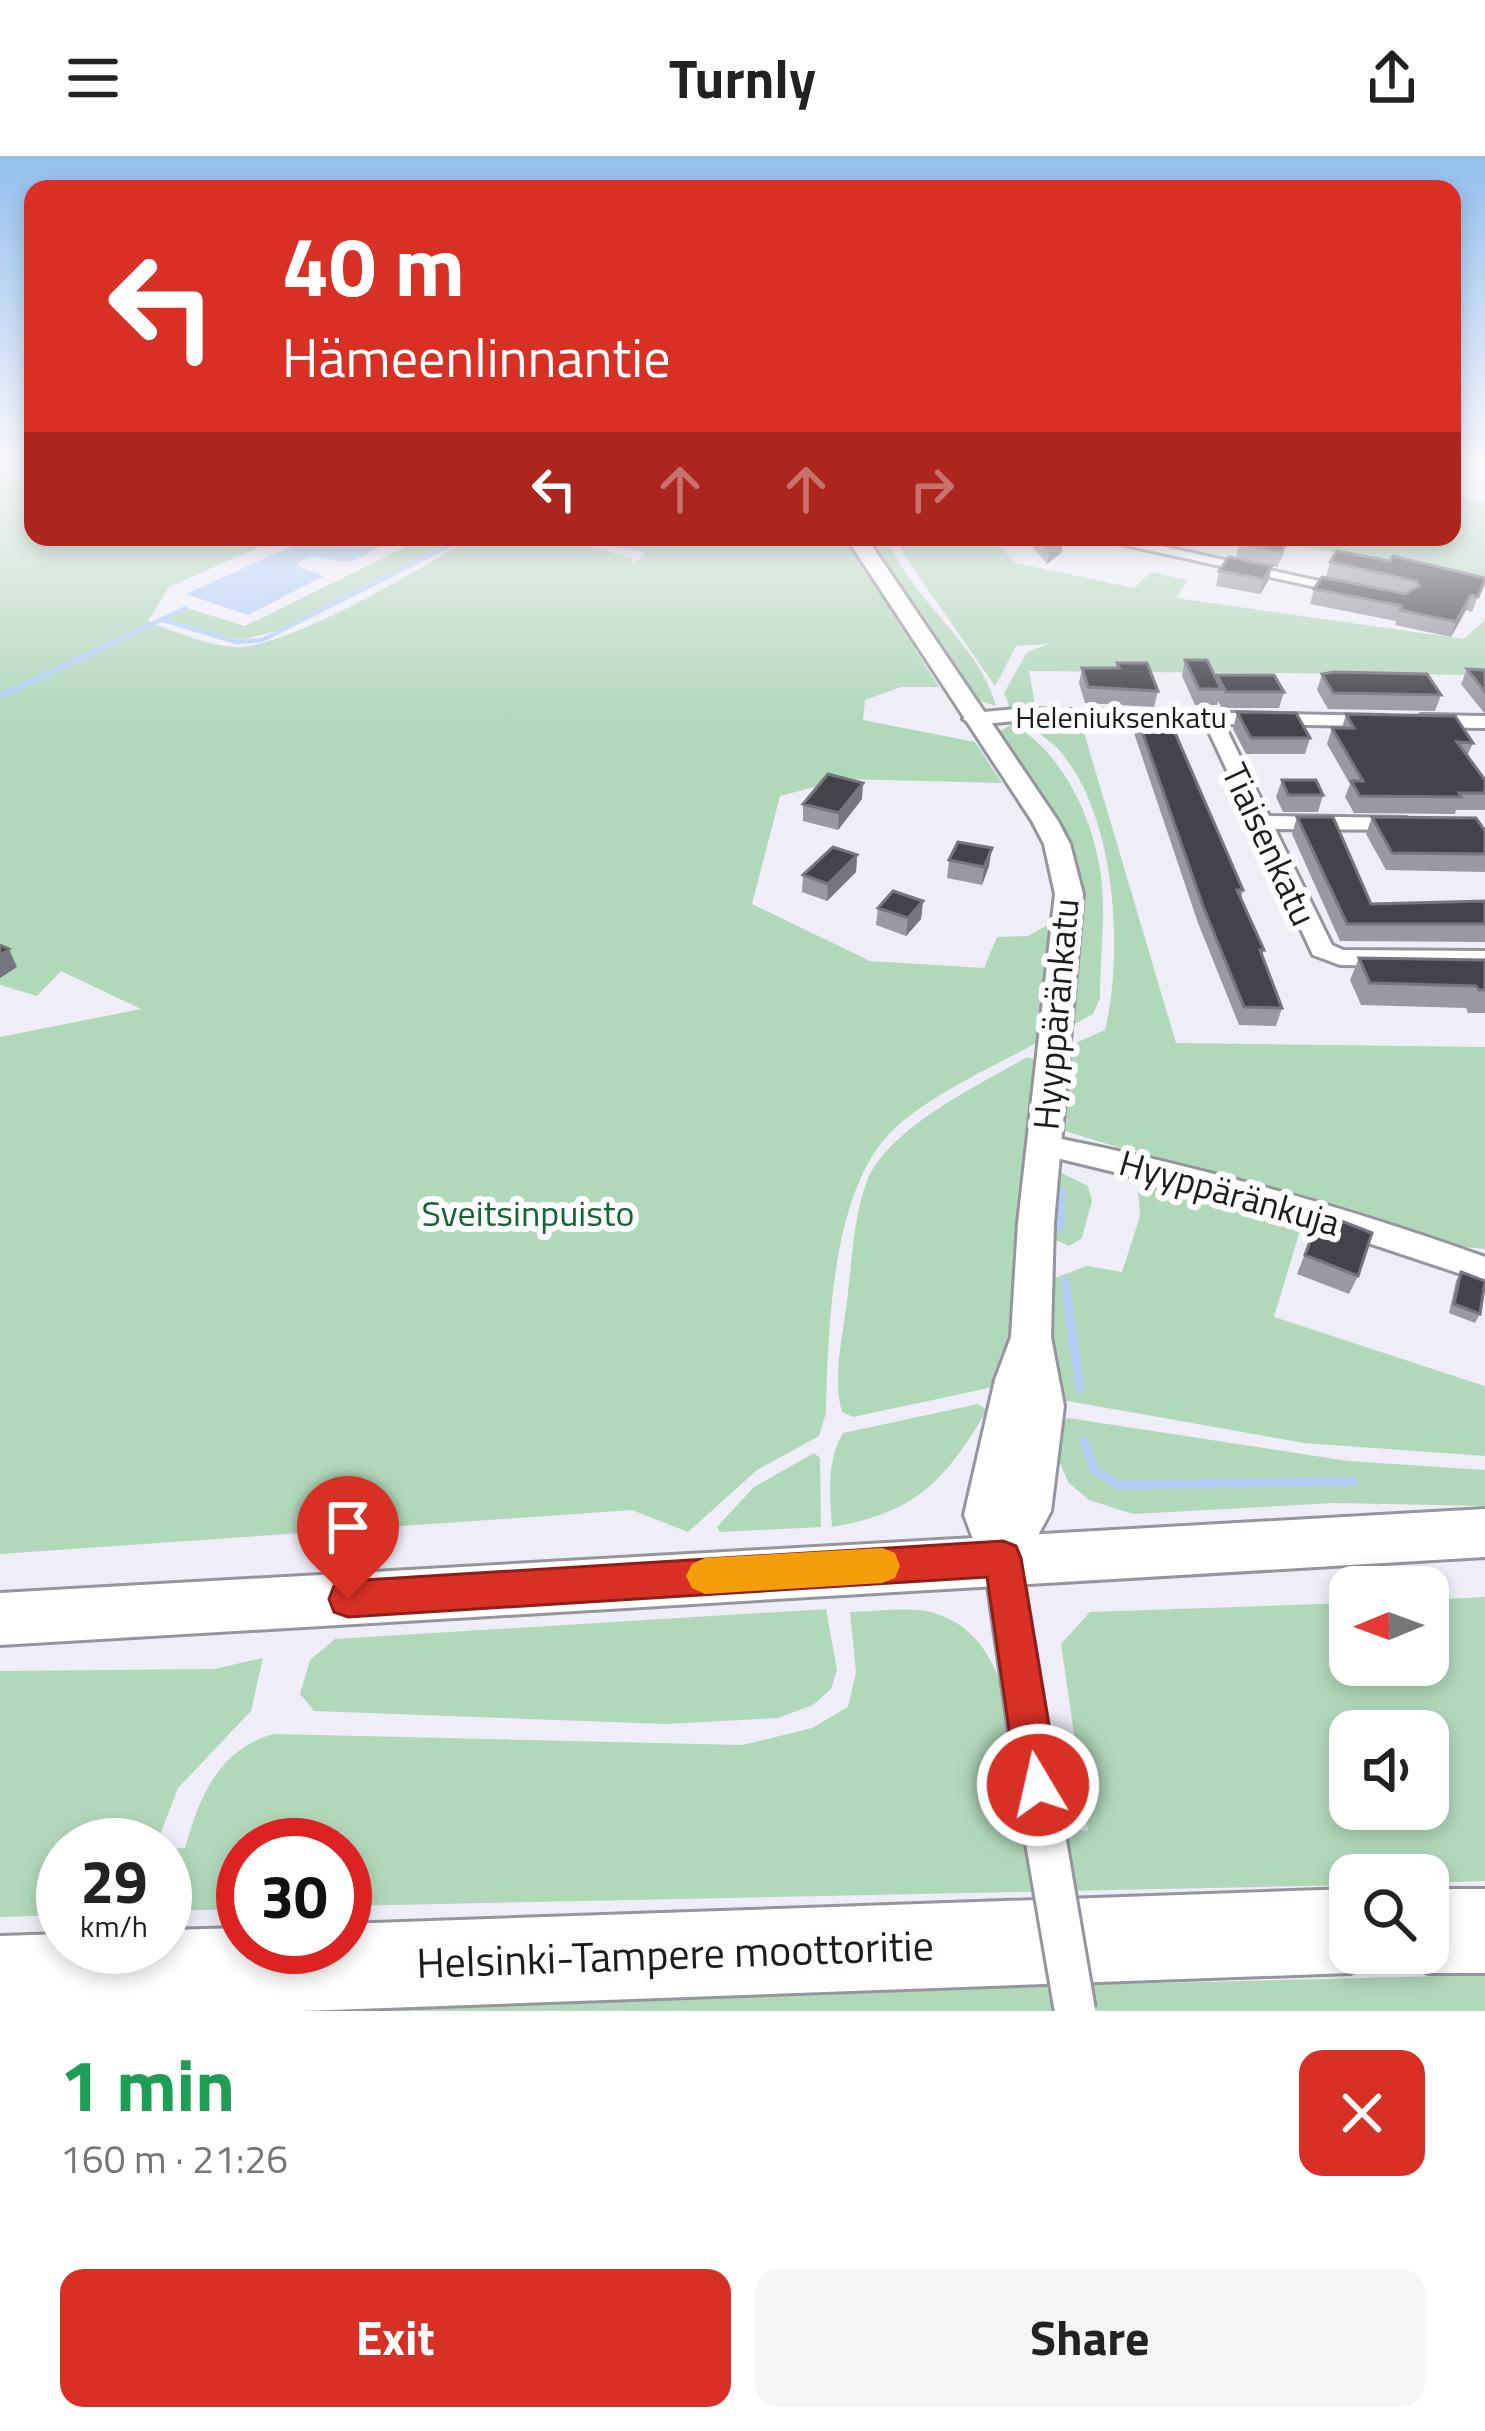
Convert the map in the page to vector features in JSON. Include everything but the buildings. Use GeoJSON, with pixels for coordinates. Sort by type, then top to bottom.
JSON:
{"type":"FeatureCollection","features":[{"type":"Feature","properties":{"kind":"highway"},"geometry":{"type":"LineString","coordinates":[[1449,1931],[1485,1931]]}},
{"type":"Feature","properties":{"kind":"highway","name":"Helsinki-Tampere moottoritie"},"geometry":{"type":"LineString","coordinates":[[0,1979],[1329,1932]]}},
{"type":"Feature","properties":{"kind":"main road"},"geometry":{"type":"LineString","coordinates":[[0,1619],[1485,1533]]}},
{"type":"Feature","properties":{"kind":"street","name":"Hyyppäränkatu"},"geometry":{"type":"LineString","coordinates":[[863,549],[1045,821],[1066,871],[1069,895],[1042,1145],[1031,1337],[1042,1406],[1029,1511],[1003,1558]]}},
{"type":"Feature","properties":{"kind":"street"},"geometry":{"type":"LineString","coordinates":[[1152,549],[1380,596]]}},
{"type":"Feature","properties":{"kind":"street","name":"Heleniuksenkatu"},"geometry":{"type":"LineString","coordinates":[[973,719],[1016,715],[1485,722]]}},
{"type":"Feature","properties":{"kind":"street","name":"Tiaisenkatu"},"geometry":{"type":"LineString","coordinates":[[1212,718],[1322,950],[1340,957],[1485,959]]}},
{"type":"Feature","properties":{"kind":"street"},"geometry":{"type":"LineString","coordinates":[[1261,822],[1440,825]]}},
{"type":"Feature","properties":{"kind":"street","name":"Hyyppäränkuja"},"geometry":{"type":"LineString","coordinates":[[1042,1145],[1165,1171],[1432,1249],[1485,1270]]}},
{"type":"Feature","properties":{"kind":"street"},"geometry":{"type":"LineString","coordinates":[[1003,1558],[1075,2011]]}},
{"type":"Feature","properties":{"kind":"green space","name":"Sveitsinpuisto"},"geometry":{"type":"Polygon","coordinates":[[[0,549],[255,549],[169,587],[148,621],[192,638],[238,647],[260,644],[320,621],[452,549],[596,549],[632,558],[633,564],[645,553],[624,549],[851,549],[939,687],[901,687],[865,700],[863,720],[975,742],[1002,783],[845,779],[780,796],[752,904],[870,961],[984,968],[997,937],[1028,936],[1048,925],[1056,930],[1038,1042],[909,1116],[873,1155],[857,1187],[837,1262],[826,1413],[819,1436],[757,1470],[688,1532],[632,1510],[0,1554],[0,1037],[141,1009],[61,971],[37,996],[0,985],[0,549]]]}},
{"type":"Feature","properties":{"kind":"green space","name":"Sveitsinpuisto"},"geometry":{"type":"Polygon","coordinates":[[[402,549],[436,549],[315,614],[259,636],[229,638],[166,619],[187,608],[245,626],[402,549]]]}},
{"type":"Feature","properties":{"kind":"green space"},"geometry":{"type":"Polygon","coordinates":[[[872,549],[892,549],[976,662],[996,706],[972,698],[872,549]]]}},
{"type":"Feature","properties":{"kind":"green space"},"geometry":{"type":"Polygon","coordinates":[[[901,549],[1002,549],[1016,563],[1134,588],[1151,572],[1188,580],[1176,598],[1464,639],[1485,620],[1485,675],[1029,671],[1036,710],[1011,710],[1004,693],[1027,652],[1049,644],[1016,646],[995,686],[901,549]]]}},
{"type":"Feature","properties":{"kind":"green space"},"geometry":{"type":"Polygon","coordinates":[[[1312,549],[1485,549],[1485,576],[1312,549]]]}},
{"type":"Feature","properties":{"kind":"green space"},"geometry":{"type":"Polygon","coordinates":[[[1012,724],[1046,751],[1073,789],[1091,831],[1101,875],[1100,998],[1093,1014],[1067,1028],[1080,894],[994,734],[1012,724]]]}},
{"type":"Feature","properties":{"kind":"green space"},"geometry":{"type":"Polygon","coordinates":[[[1083,729],[1176,1043],[1485,1047],[1485,1249],[1453,1246],[1307,1205],[1058,1129],[1064,1048],[1105,1030],[1114,923],[1103,844],[1092,808],[1077,775],[1036,730],[1083,729]]]}},
{"type":"Feature","properties":{"kind":"green space"},"geometry":{"type":"Polygon","coordinates":[[[1027,1057],[1035,1060],[1012,1338],[998,1386],[853,1417],[842,1412],[839,1357],[856,1225],[867,1181],[878,1161],[915,1125],[1027,1057]]]}},
{"type":"Feature","properties":{"kind":"green space"},"geometry":{"type":"Polygon","coordinates":[[[1061,1173],[1088,1186],[1092,1201],[1082,1238],[1069,1246],[1054,1239],[1055,1177],[1061,1173]]]}},
{"type":"Feature","properties":{"kind":"green space"},"geometry":{"type":"Polygon","coordinates":[[[1143,1177],[1304,1217],[1274,1317],[1485,1386],[1485,1456],[1304,1443],[1051,1398],[1052,1279],[1087,1266],[1122,1272],[1140,1216],[1138,1188],[1143,1177]]]}},
{"type":"Feature","properties":{"kind":"green space"},"geometry":{"type":"Polygon","coordinates":[[[978,1404],[987,1410],[957,1456],[925,1490],[886,1513],[832,1527],[832,1467],[843,1433],[978,1404]]]}},
{"type":"Feature","properties":{"kind":"green space"},"geometry":{"type":"Polygon","coordinates":[[[1068,1418],[1348,1461],[1485,1470],[1485,1506],[1335,1503],[1133,1514],[1089,1500],[1068,1482],[1056,1453],[1055,1422],[1068,1418]]]}},
{"type":"Feature","properties":{"kind":"green space"},"geometry":{"type":"Polygon","coordinates":[[[814,1453],[820,1458],[821,1527],[720,1532],[717,1527],[754,1487],[814,1453]]]}},
{"type":"Feature","properties":{"kind":"green space"},"geometry":{"type":"Polygon","coordinates":[[[1485,1597],[1485,1881],[1449,1882],[1449,1854],[1329,1854],[1329,1885],[372,1905],[372,1818],[216,1818],[216,1910],[192,1910],[192,1826],[197,1811],[225,1763],[255,1741],[274,1734],[742,1745],[812,1728],[848,1707],[856,1672],[850,1612],[925,1611],[961,1626],[982,1647],[1006,1701],[1023,1824],[1088,1831],[1061,1644],[1090,1612],[1329,1604],[1329,1686],[1449,1686],[1449,1599],[1485,1597]]]}},
{"type":"Feature","properties":{"kind":"green space"},"geometry":{"type":"Polygon","coordinates":[[[826,1609],[837,1670],[831,1689],[813,1705],[778,1718],[667,1724],[314,1711],[300,1694],[310,1660],[335,1639],[826,1609]]]}},
{"type":"Feature","properties":{"kind":"green space"},"geometry":{"type":"Polygon","coordinates":[[[263,1658],[251,1711],[178,1788],[166,1818],[36,1818],[36,1916],[0,1917],[0,1671],[214,1669],[263,1658]]]}},
{"type":"Feature","properties":{"kind":"green space"},"geometry":{"type":"Polygon","coordinates":[[[1485,1975],[1485,2011],[31,2011],[1485,1975]]]}},
{"type":"Feature","properties":{"kind":"water"},"geometry":{"type":"Polygon","coordinates":[[[286,549],[376,549],[351,561],[302,560],[296,566],[324,576],[248,615],[186,594],[286,549]]]}},
{"type":"Feature","properties":{"kind":"waterway"},"geometry":{"type":"LineString","coordinates":[[163,620],[237,642],[262,640],[443,549]]}},
{"type":"Feature","properties":{"kind":"waterway"},"geometry":{"type":"LineString","coordinates":[[105,646],[186,608]]}},
{"type":"Feature","properties":{"kind":"waterway"},"geometry":{"type":"LineString","coordinates":[[0,696],[112,643]]}},
{"type":"Feature","properties":{"kind":"waterway"},"geometry":{"type":"LineString","coordinates":[[1060,1227],[1061,1191]]}},
{"type":"Feature","properties":{"kind":"waterway"},"geometry":{"type":"LineString","coordinates":[[1065,1283],[1080,1389]]}},
{"type":"Feature","properties":{"kind":"waterway"},"geometry":{"type":"LineString","coordinates":[[1084,1441],[1094,1469],[1118,1485],[1354,1481]]}},
{"type":"Feature","properties":{"kind":"slow traffic"},"geometry":{"type":"LineString","coordinates":[[705,1576],[882,1566]]}},
{"type":"Feature","properties":{"kind":"route"},"geometry":{"type":"LineString","coordinates":[[348,1599],[1003,1558],[1038,1785]]}}]}
